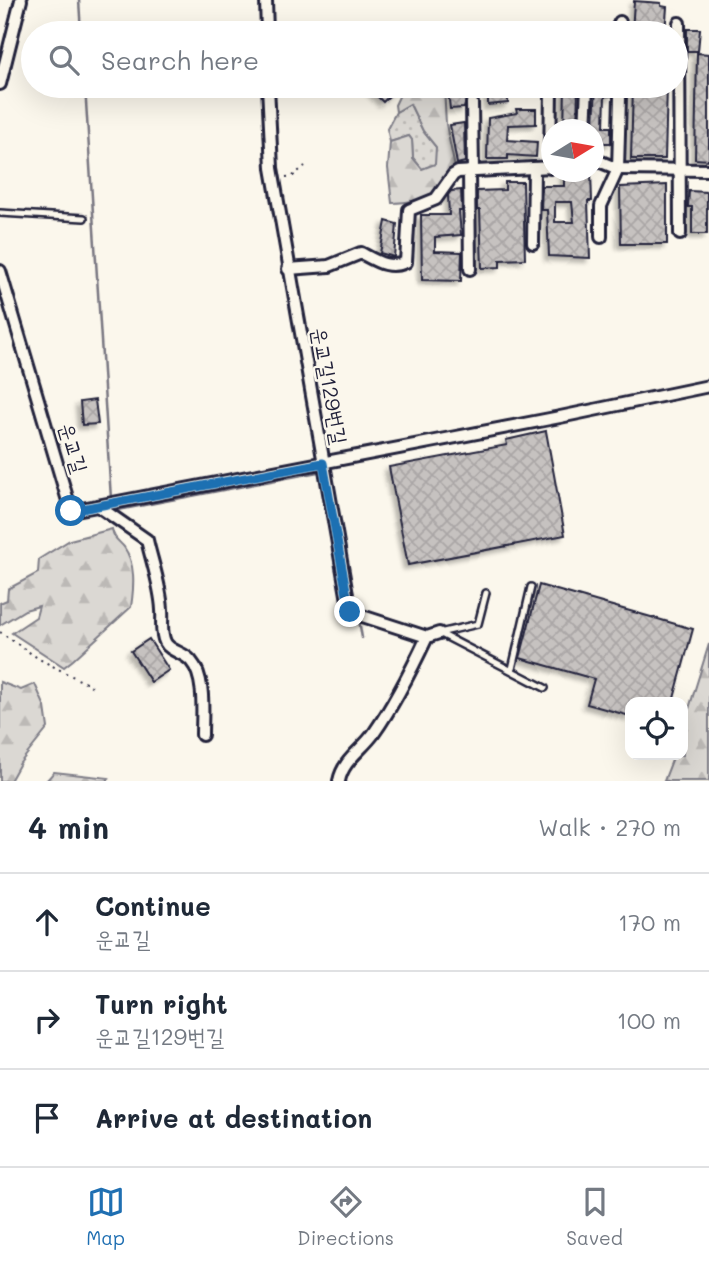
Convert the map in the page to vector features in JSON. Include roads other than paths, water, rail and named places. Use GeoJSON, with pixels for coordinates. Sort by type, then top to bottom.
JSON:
{"type":"FeatureCollection","features":[{"type":"Feature","properties":{"kind":"street"},"geometry":{"type":"LineString","coordinates":[[0,84],[21,0]]}},
{"type":"Feature","properties":{"kind":"street"},"geometry":{"type":"LineString","coordinates":[[266,0],[267,21]]}},
{"type":"Feature","properties":{"kind":"street","name":"운교길129번길"},"geometry":{"type":"LineString","coordinates":[[269,98],[273,179],[350,612],[427,637]]}},
{"type":"Feature","properties":{"kind":"street"},"geometry":{"type":"LineString","coordinates":[[551,98],[551,119]]}},
{"type":"Feature","properties":{"kind":"street"},"geometry":{"type":"LineString","coordinates":[[586,98],[586,119]]}},
{"type":"Feature","properties":{"kind":"street"},"geometry":{"type":"LineString","coordinates":[[601,237],[601,206],[618,169],[620,98]]}},
{"type":"Feature","properties":{"kind":"street"},"geometry":{"type":"LineString","coordinates":[[680,98],[680,234]]}},
{"type":"Feature","properties":{"kind":"street"},"geometry":{"type":"LineString","coordinates":[[470,269],[472,103]]}},
{"type":"Feature","properties":{"kind":"street"},"geometry":{"type":"LineString","coordinates":[[604,163],[618,169],[709,170]]}},
{"type":"Feature","properties":{"kind":"street"},"geometry":{"type":"LineString","coordinates":[[533,243],[534,169]]}},
{"type":"Feature","properties":{"kind":"street"},"geometry":{"type":"LineString","coordinates":[[288,269],[329,266],[361,253],[385,265],[397,266],[406,262],[409,210],[436,199],[453,175],[471,171],[541,169]]}},
{"type":"Feature","properties":{"kind":"street","name":"운교길"},"geometry":{"type":"LineString","coordinates":[[0,271],[71,511],[709,386]]}},
{"type":"Feature","properties":{"kind":"street"},"geometry":{"type":"LineString","coordinates":[[99,506],[147,540],[162,609],[161,629],[164,641],[170,649],[184,654],[193,662],[203,692],[202,735]]}},
{"type":"Feature","properties":{"kind":"street"},"geometry":{"type":"LineString","coordinates":[[339,781],[342,768],[372,736],[404,688],[427,637],[439,633]]}},
{"type":"Feature","properties":{"kind":"lane"},"geometry":{"type":"LineString","coordinates":[[0,213],[83,218]]}},
{"type":"Feature","properties":{"kind":"lane"},"geometry":{"type":"LineString","coordinates":[[512,669],[531,587]]}},
{"type":"Feature","properties":{"kind":"lane"},"geometry":{"type":"LineString","coordinates":[[439,633],[478,624],[486,593]]}},
{"type":"Feature","properties":{"kind":"lane"},"geometry":{"type":"LineString","coordinates":[[439,633],[545,688]]}},
{"type":"Feature","properties":{"kind":"waterway"},"geometry":{"type":"LineString","coordinates":[[79,0],[80,21]]}},
{"type":"Feature","properties":{"kind":"waterway"},"geometry":{"type":"LineString","coordinates":[[86,98],[111,499]]}},
{"type":"Feature","properties":{"kind":"waterway"},"geometry":{"type":"LineString","coordinates":[[113,511],[318,472]]}},
{"type":"Feature","properties":{"kind":"waterway"},"geometry":{"type":"LineString","coordinates":[[341,530],[356,609]]}},
{"type":"Feature","properties":{"kind":"waterway"},"geometry":{"type":"LineString","coordinates":[[359,620],[362,638]]}}]}
